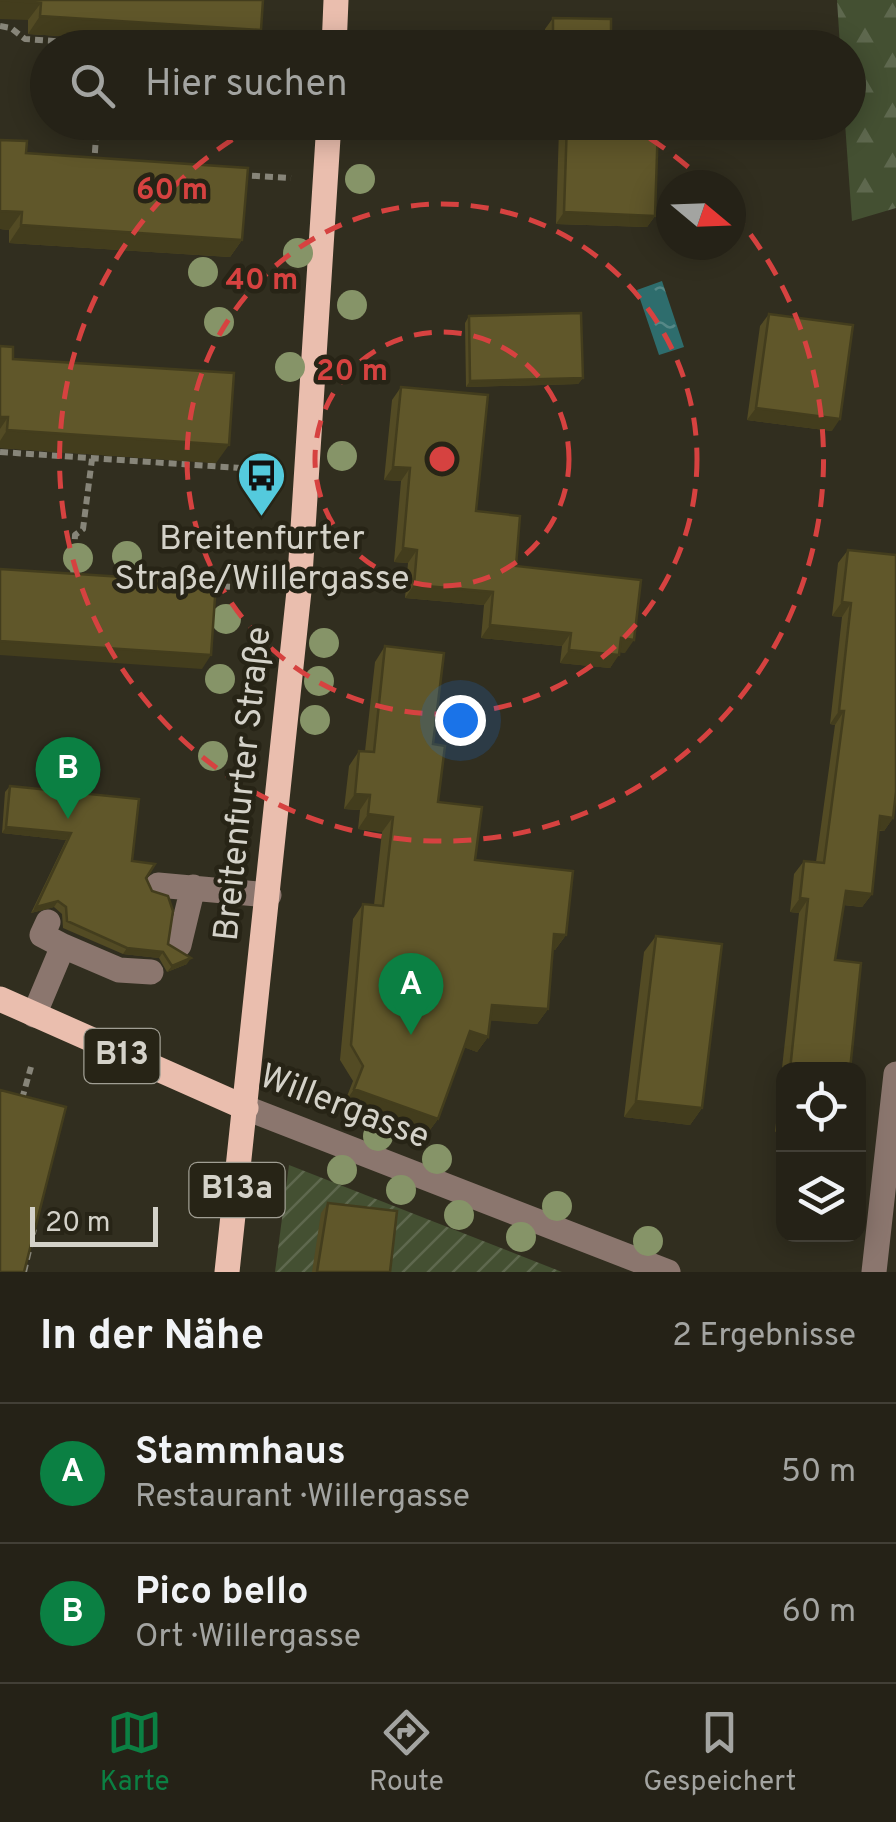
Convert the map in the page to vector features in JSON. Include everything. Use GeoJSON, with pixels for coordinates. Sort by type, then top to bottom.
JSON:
{"type":"FeatureCollection","features":[{"type":"Feature","properties":{"kind":"main road"},"geometry":{"type":"LineString","coordinates":[[335,30],[336,0]]}},
{"type":"Feature","properties":{"kind":"main road","name":"Breitenfurter Straße"},"geometry":{"type":"LineString","coordinates":[[227,1272],[300,574],[329,140]]}},
{"type":"Feature","properties":{"kind":"main road","name":"Willergasse"},"geometry":{"type":"LineString","coordinates":[[0,998],[246,1108]]}},
{"type":"Feature","properties":{"kind":"street"},"geometry":{"type":"LineString","coordinates":[[158,885],[269,895]]}},
{"type":"Feature","properties":{"kind":"street"},"geometry":{"type":"LineString","coordinates":[[179,945],[193,887]]}},
{"type":"Feature","properties":{"kind":"street"},"geometry":{"type":"LineString","coordinates":[[48,922],[42,936],[119,970],[151,972]]}},
{"type":"Feature","properties":{"kind":"street"},"geometry":{"type":"LineString","coordinates":[[34,1015],[63,946]]}},
{"type":"Feature","properties":{"kind":"street"},"geometry":{"type":"LineString","coordinates":[[874,1272],[896,1074]]}},
{"type":"Feature","properties":{"kind":"street","name":"Willergasse"},"geometry":{"type":"LineString","coordinates":[[246,1108],[634,1266],[668,1272]]}},
{"type":"Feature","properties":{"kind":"path"},"geometry":{"type":"LineString","coordinates":[[0,26],[30,39]]}},
{"type":"Feature","properties":{"kind":"path"},"geometry":{"type":"LineString","coordinates":[[94,166],[96,140]]}},
{"type":"Feature","properties":{"kind":"path"},"geometry":{"type":"LineString","coordinates":[[76,166],[114,168]]}},
{"type":"Feature","properties":{"kind":"path"},"geometry":{"type":"LineString","coordinates":[[232,174],[326,181]]}},
{"type":"Feature","properties":{"kind":"path"},"geometry":{"type":"LineString","coordinates":[[0,452],[270,470]]}},
{"type":"Feature","properties":{"kind":"path"},"geometry":{"type":"LineString","coordinates":[[73,578],[75,535],[83,529],[92,459]]}},
{"type":"Feature","properties":{"kind":"path"},"geometry":{"type":"LineString","coordinates":[[55,578],[92,580]]}},
{"type":"Feature","properties":{"kind":"path"},"geometry":{"type":"LineString","coordinates":[[202,585],[258,588]]}},
{"type":"Feature","properties":{"kind":"path"},"geometry":{"type":"LineString","coordinates":[[10,1106],[20,1108],[32,1067]]}},
{"type":"Feature","properties":{"kind":"path"},"geometry":{"type":"LineString","coordinates":[[24,1272],[38,1215]]}},
{"type":"Feature","properties":{"kind":"green space"},"geometry":{"type":"Polygon","coordinates":[[[837,0],[896,0],[896,208],[852,221],[846,140],[866,140],[866,30],[839,30],[837,0]]]}},
{"type":"Feature","properties":{"kind":"green space"},"geometry":{"type":"Polygon","coordinates":[[[289,1165],[562,1272],[275,1272],[289,1165]]]}},
{"type":"Feature","properties":{"kind":"water"},"geometry":{"type":"Polygon","coordinates":[[[662,281],[684,347],[659,355],[637,290],[662,281]]]}},
{"type":"Feature","properties":{"kind":"building"},"geometry":{"type":"Polygon","coordinates":[[[0,0],[263,0],[261,30],[40,16],[41,3],[0,0]]]}},
{"type":"Feature","properties":{"kind":"building"},"geometry":{"type":"Polygon","coordinates":[[[553,18],[611,19],[611,30],[553,30],[553,18]]]}},
{"type":"Feature","properties":{"kind":"building"},"geometry":{"type":"Polygon","coordinates":[[[0,140],[27,141],[26,153],[248,168],[242,240],[21,225],[22,212],[0,211],[0,140]]]}},
{"type":"Feature","properties":{"kind":"building"},"geometry":{"type":"Polygon","coordinates":[[[566,140],[657,140],[655,216],[564,212],[566,140]]]}},
{"type":"Feature","properties":{"kind":"building"},"geometry":{"type":"Polygon","coordinates":[[[581,313],[583,378],[470,381],[469,316],[581,313]]]}},
{"type":"Feature","properties":{"kind":"building"},"geometry":{"type":"Polygon","coordinates":[[[769,314],[853,325],[840,419],[756,408],[769,314]]]}},
{"type":"Feature","properties":{"kind":"building"},"geometry":{"type":"Polygon","coordinates":[[[0,346],[13,347],[13,359],[234,373],[229,445],[7,430],[8,417],[0,417],[0,346]]]}},
{"type":"Feature","properties":{"kind":"building"},"geometry":{"type":"Polygon","coordinates":[[[401,387],[488,395],[476,511],[520,516],[516,566],[641,580],[634,640],[621,638],[619,655],[569,650],[571,633],[490,625],[493,592],[414,585],[417,550],[403,548],[410,468],[393,467],[401,387]]]}},
{"type":"Feature","properties":{"kind":"building"},"geometry":{"type":"Polygon","coordinates":[[[848,550],[896,555],[896,792],[893,818],[880,816],[872,894],[846,891],[835,960],[861,963],[851,1062],[791,1062],[808,899],[800,898],[804,861],[824,863],[844,711],[839,711],[851,603],[842,602],[848,550]]]}},
{"type":"Feature","properties":{"kind":"building"},"geometry":{"type":"Polygon","coordinates":[[[0,569],[216,583],[211,655],[0,641],[0,569]]]}},
{"type":"Feature","properties":{"kind":"building"},"geometry":{"type":"Polygon","coordinates":[[[385,646],[444,653],[433,744],[445,746],[438,802],[482,807],[475,860],[573,871],[566,935],[554,934],[548,1009],[492,1005],[488,1037],[470,1031],[438,1119],[354,1089],[363,1066],[351,1045],[363,904],[383,906],[393,817],[368,814],[370,795],[355,794],[359,751],[374,752],[385,646]]]}},
{"type":"Feature","properties":{"kind":"building"},"geometry":{"type":"Polygon","coordinates":[[[10,786],[139,799],[132,861],[155,864],[146,878],[152,891],[168,896],[173,911],[168,944],[191,958],[172,966],[163,952],[127,948],[67,921],[66,907],[58,901],[36,907],[71,833],[6,827],[10,786]]]}},
{"type":"Feature","properties":{"kind":"building"},"geometry":{"type":"Polygon","coordinates":[[[656,936],[722,944],[702,1108],[636,1101],[656,936]]]}},
{"type":"Feature","properties":{"kind":"building"},"geometry":{"type":"Polygon","coordinates":[[[0,1090],[66,1107],[24,1272],[0,1272],[0,1090]]]}},
{"type":"Feature","properties":{"kind":"building"},"geometry":{"type":"Polygon","coordinates":[[[328,1203],[397,1211],[390,1272],[317,1272],[328,1203]]]}},
{"type":"Feature","properties":{"kind":"place","name":"Breitenfurter Straße/Willergasse"},"geometry":{"type":"Point","coordinates":[262,518]}},
{"type":"Feature","properties":{"kind":"place","name":"Pico bello"},"geometry":{"type":"Point","coordinates":[68,819]}},
{"type":"Feature","properties":{"kind":"place","name":"Stammhaus"},"geometry":{"type":"Point","coordinates":[411,1035]}}]}
